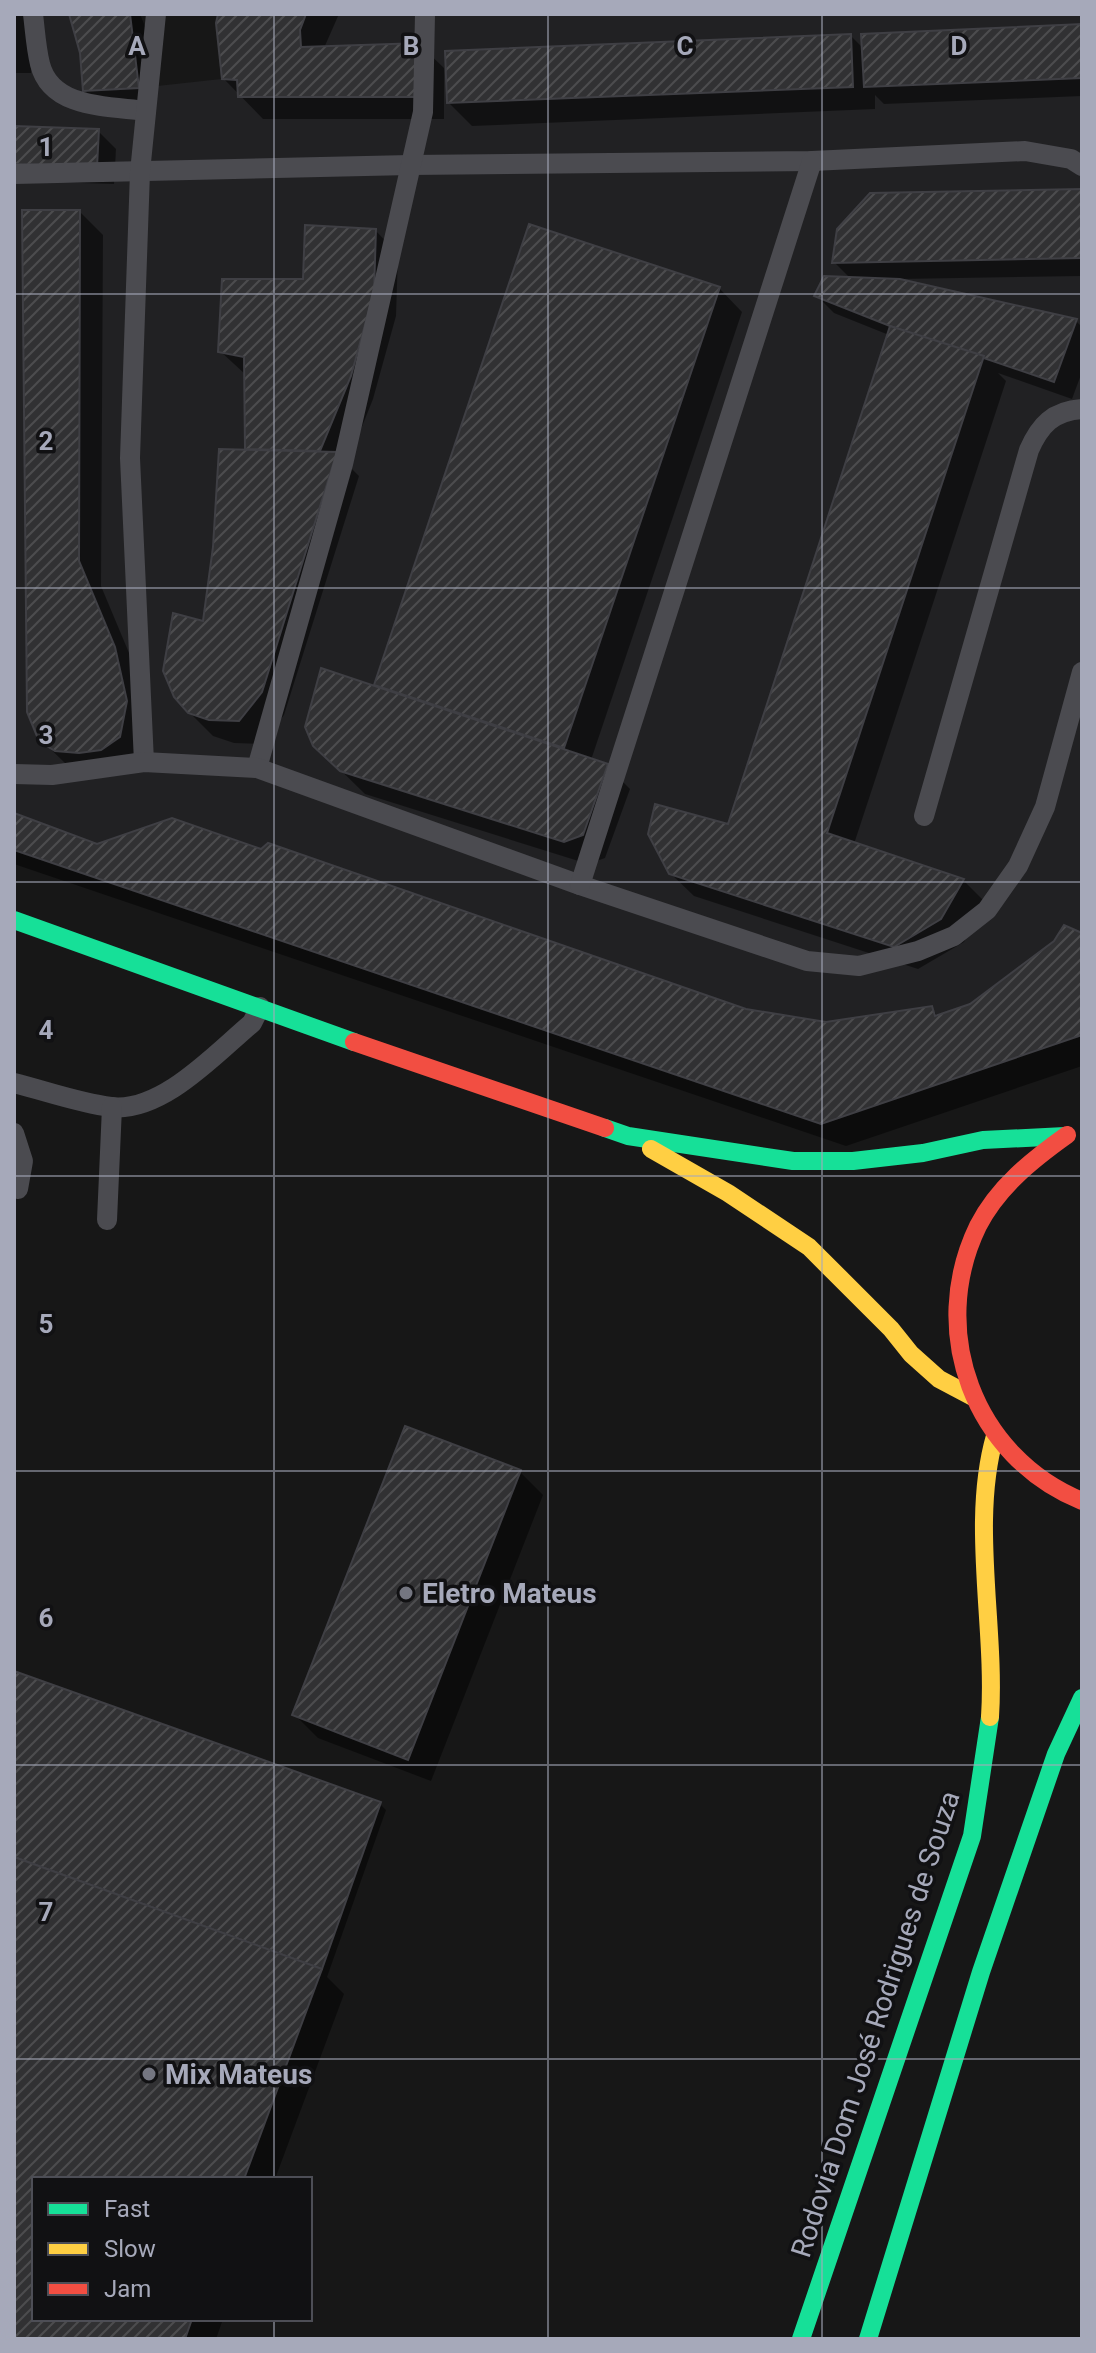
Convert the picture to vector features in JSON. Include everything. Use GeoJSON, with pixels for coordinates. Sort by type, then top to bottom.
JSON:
{"type":"FeatureCollection","features":[{"type":"Feature","properties":{"kind":"main road"},"geometry":{"type":"LineString","coordinates":[[14,920],[628,1136],[793,1161],[853,1161],[923,1153],[983,1140],[1073,1132]]}},
{"type":"Feature","properties":{"kind":"main road"},"geometry":{"type":"LineString","coordinates":[[1073,1132],[1028,1160],[998,1192],[975,1229],[961,1270],[955,1313],[959,1356],[973,1397],[995,1436],[1018,1462],[1045,1483],[1082,1501]]}},
{"type":"Feature","properties":{"kind":"main road"},"geometry":{"type":"LineString","coordinates":[[628,1136],[728,1193],[809,1247],[891,1329],[911,1354],[939,1379],[973,1397]]}},
{"type":"Feature","properties":{"kind":"main road","name":"Rodovia Dom José Rodrigues de Souza"},"geometry":{"type":"LineString","coordinates":[[801,2339],[974,1825],[985,1760],[991,1663],[984,1554],[988,1473],[995,1436]]}},
{"type":"Feature","properties":{"kind":"main road"},"geometry":{"type":"LineString","coordinates":[[868,2339],[987,1948],[1046,1789],[1054,1758],[1068,1722],[1082,1698]]}},
{"type":"Feature","properties":{"kind":"lane"},"geometry":{"type":"LineString","coordinates":[[33,14],[40,64],[45,78],[54,87],[67,97],[84,103],[146,111]]}},
{"type":"Feature","properties":{"kind":"lane"},"geometry":{"type":"LineString","coordinates":[[144,762],[130,458],[140,172],[156,14]]}},
{"type":"Feature","properties":{"kind":"lane"},"geometry":{"type":"LineString","coordinates":[[257,768],[343,464],[423,112],[425,14]]}},
{"type":"Feature","properties":{"kind":"lane"},"geometry":{"type":"LineString","coordinates":[[14,174],[410,165],[812,161],[1025,151],[1071,159],[1082,166]]}},
{"type":"Feature","properties":{"kind":"lane"},"geometry":{"type":"LineString","coordinates":[[580,885],[812,161]]}},
{"type":"Feature","properties":{"kind":"lane"},"geometry":{"type":"LineString","coordinates":[[924,816],[1029,450],[1039,429],[1055,415],[1082,409]]}},
{"type":"Feature","properties":{"kind":"lane"},"geometry":{"type":"LineString","coordinates":[[14,774],[52,775],[144,762],[257,768],[580,885],[807,961],[859,966],[918,951],[954,936],[987,910],[1018,866],[1045,807],[1082,672]]}},
{"type":"Feature","properties":{"kind":"lane"},"geometry":{"type":"LineString","coordinates":[[14,1083],[112,1107],[132,1106],[170,1092],[252,1023],[260,1007]]}},
{"type":"Feature","properties":{"kind":"lane"},"geometry":{"type":"LineString","coordinates":[[107,1220],[112,1107]]}},
{"type":"Feature","properties":{"kind":"lane"},"geometry":{"type":"LineString","coordinates":[[14,1133],[23,1161],[18,1189]]}},
{"type":"Feature","properties":{"kind":"shaded area"},"geometry":{"type":"Polygon","coordinates":[[[14,14],[130,14],[139,88],[221,79],[216,23],[218,14],[1082,14],[1082,1035],[821,1124],[14,850],[14,14]]]}},
{"type":"Feature","properties":{"kind":"building"},"geometry":{"type":"Polygon","coordinates":[[[69,14],[130,14],[139,88],[83,91],[80,53],[69,14]]]}},
{"type":"Feature","properties":{"kind":"building"},"geometry":{"type":"Polygon","coordinates":[[[218,14],[306,14],[300,30],[301,47],[421,43],[421,97],[238,97],[237,80],[222,79],[216,23],[218,14]]]}},
{"type":"Feature","properties":{"kind":"building"},"geometry":{"type":"Polygon","coordinates":[[[1082,24],[1082,78],[864,87],[861,34],[1082,24]]]}},
{"type":"Feature","properties":{"kind":"building"},"geometry":{"type":"Polygon","coordinates":[[[851,34],[853,87],[447,103],[445,51],[851,34]]]}},
{"type":"Feature","properties":{"kind":"building"},"geometry":{"type":"Polygon","coordinates":[[[14,126],[99,129],[97,167],[14,164],[14,126]]]}},
{"type":"Feature","properties":{"kind":"building"},"geometry":{"type":"Polygon","coordinates":[[[1082,189],[1082,258],[832,263],[837,229],[870,193],[1082,189]]]}},
{"type":"Feature","properties":{"kind":"building"},"geometry":{"type":"Polygon","coordinates":[[[22,210],[80,210],[79,561],[115,647],[127,701],[120,737],[101,750],[79,753],[55,751],[39,741],[27,712],[22,210]]]}},
{"type":"Feature","properties":{"kind":"building"},"geometry":{"type":"Polygon","coordinates":[[[529,224],[720,287],[564,748],[374,685],[529,224]]]}},
{"type":"Feature","properties":{"kind":"building"},"geometry":{"type":"Polygon","coordinates":[[[305,225],[376,229],[374,292],[351,376],[320,451],[245,449],[244,357],[218,352],[222,279],[303,279],[305,225]]]}},
{"type":"Feature","properties":{"kind":"building"},"geometry":{"type":"Polygon","coordinates":[[[824,276],[900,279],[1077,319],[1054,382],[890,326],[814,296],[824,276]]]}},
{"type":"Feature","properties":{"kind":"building"},"geometry":{"type":"Polygon","coordinates":[[[890,326],[984,356],[827,833],[964,879],[941,919],[894,947],[669,874],[648,834],[655,804],[728,824],[890,326]]]}},
{"type":"Feature","properties":{"kind":"building"},"geometry":{"type":"Polygon","coordinates":[[[219,449],[337,452],[262,692],[239,721],[209,720],[188,713],[174,697],[163,671],[173,613],[203,621],[213,547],[219,449]]]}},
{"type":"Feature","properties":{"kind":"building"},"geometry":{"type":"Polygon","coordinates":[[[321,668],[608,764],[583,835],[564,842],[340,771],[313,746],[305,727],[321,668]]]}},
{"type":"Feature","properties":{"kind":"building"},"geometry":{"type":"Polygon","coordinates":[[[14,813],[97,844],[172,818],[261,849],[268,843],[746,1009],[826,1022],[932,1006],[935,1016],[970,1004],[1054,941],[1064,925],[1082,933],[1082,1035],[821,1124],[14,850],[14,813]]]}},
{"type":"Feature","properties":{"kind":"building","name":"Eletro Mateus"},"geometry":{"type":"Polygon","coordinates":[[[405,1426],[521,1470],[408,1760],[292,1715],[405,1426]]]}},
{"type":"Feature","properties":{"kind":"building"},"geometry":{"type":"Polygon","coordinates":[[[14,1671],[381,1802],[322,1969],[14,1857],[14,1671]]]}},
{"type":"Feature","properties":{"kind":"building","name":"Mix Mateus"},"geometry":{"type":"Polygon","coordinates":[[[14,1857],[322,1969],[245,2177],[32,2177],[32,2321],[191,2321],[185,2339],[14,2339],[14,1857]]]}},
{"type":"Feature","properties":{"kind":"traffic: fast"},"geometry":{"type":"LineString","coordinates":[[14,920],[354,1042]]}},
{"type":"Feature","properties":{"kind":"traffic: fast"},"geometry":{"type":"LineString","coordinates":[[605,1128],[628,1136],[793,1161],[853,1161],[923,1153],[983,1140],[1065,1136]]}},
{"type":"Feature","properties":{"kind":"traffic: fast"},"geometry":{"type":"LineString","coordinates":[[868,2339],[981,1972],[1056,1754],[1082,1698]]}},
{"type":"Feature","properties":{"kind":"traffic: fast"},"geometry":{"type":"LineString","coordinates":[[801,2339],[972,1836],[990,1717]]}},
{"type":"Feature","properties":{"kind":"traffic: slow"},"geometry":{"type":"LineString","coordinates":[[651,1149],[728,1193],[809,1247],[891,1329],[911,1354],[939,1379],[973,1397]]}},
{"type":"Feature","properties":{"kind":"traffic: slow"},"geometry":{"type":"LineString","coordinates":[[990,1717],[984,1539],[988,1469],[995,1436]]}},
{"type":"Feature","properties":{"kind":"traffic: jam"},"geometry":{"type":"LineString","coordinates":[[354,1042],[605,1128]]}},
{"type":"Feature","properties":{"kind":"traffic: jam"},"geometry":{"type":"LineString","coordinates":[[1067,1135],[1017,1175],[986,1212],[963,1266],[958,1307],[960,1348],[970,1386],[988,1422],[1013,1454],[1044,1481],[1082,1501]]}},
{"type":"Feature","properties":{"kind":"place","name":"Eletro Mateus"},"geometry":{"type":"Point","coordinates":[406,1593]}},
{"type":"Feature","properties":{"kind":"place","name":"Mix Mateus"},"geometry":{"type":"Point","coordinates":[149,2074]}}]}
